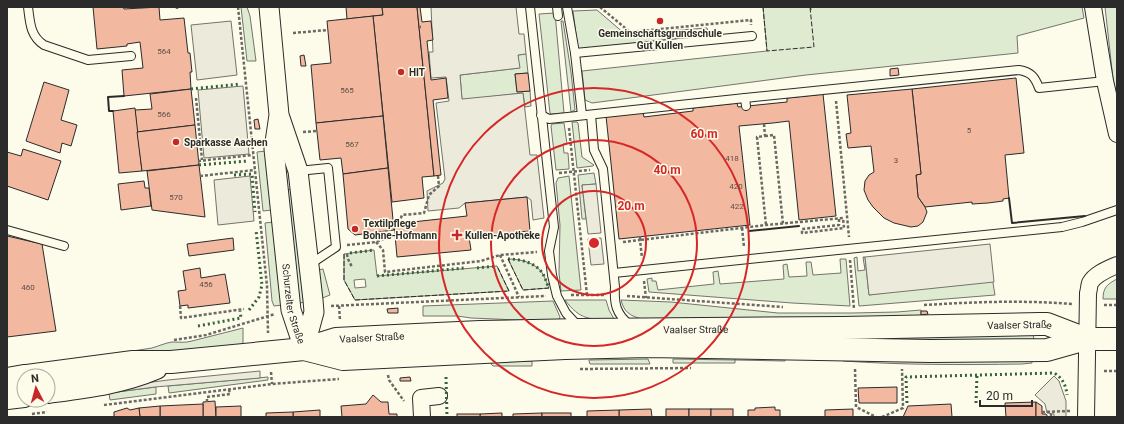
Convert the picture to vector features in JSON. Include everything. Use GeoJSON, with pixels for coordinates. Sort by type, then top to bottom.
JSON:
{"type":"FeatureCollection","features":[{"type":"Feature","properties":{"kind":"main road","name":"Vaalser Straße"},"geometry":{"type":"LineString","coordinates":[[56,372],[133,362],[171,362],[304,349],[336,339],[480,332],[851,328],[1047,324],[1086,339]]}},
{"type":"Feature","properties":{"kind":"main road","name":"Vaalser Straße"},"geometry":{"type":"LineString","coordinates":[[304,349],[343,359],[565,348],[648,346],[931,351],[1047,350],[1086,339],[1117,339]]}},
{"type":"Feature","properties":{"kind":"main road","name":"Vaalser Straße"},"geometry":{"type":"LineString","coordinates":[[56,400],[143,374],[171,362]]}},
{"type":"Feature","properties":{"kind":"street","name":"Schurzelter Straße"},"geometry":{"type":"LineString","coordinates":[[269,7],[279,115],[298,171],[314,312],[304,349]]}},
{"type":"Feature","properties":{"kind":"street"},"geometry":{"type":"LineString","coordinates":[[1093,7],[1105,81],[1117,134]]}},
{"type":"Feature","properties":{"kind":"street","name":"Schurzelter Straße"},"geometry":{"type":"LineString","coordinates":[[279,115],[274,149],[291,310],[304,349]]}},
{"type":"Feature","properties":{"kind":"street"},"geometry":{"type":"LineString","coordinates":[[1079,414],[1090,283],[1095,277],[1117,265]]}},
{"type":"Feature","properties":{"kind":"street"},"geometry":{"type":"LineString","coordinates":[[422,414],[421,398],[439,396]]}},
{"type":"Feature","properties":{"kind":"lane"},"geometry":{"type":"LineString","coordinates":[[28,7],[32,31],[38,41],[44,45],[88,60],[131,56]]}},
{"type":"Feature","properties":{"kind":"lane"},"geometry":{"type":"LineString","coordinates":[[530,7],[554,227],[549,251],[552,275],[557,296],[566,313],[581,330]]}},
{"type":"Feature","properties":{"kind":"lane"},"geometry":{"type":"LineString","coordinates":[[557,7],[558,16]]}},
{"type":"Feature","properties":{"kind":"lane"},"geometry":{"type":"LineString","coordinates":[[567,7],[575,54],[582,115]]}},
{"type":"Feature","properties":{"kind":"lane"},"geometry":{"type":"LineString","coordinates":[[575,54],[752,36]]}},
{"type":"Feature","properties":{"kind":"lane"},"geometry":{"type":"LineString","coordinates":[[541,115],[549,119],[591,114],[745,102],[1019,70],[1028,72],[1035,79],[1039,88],[1105,81]]}},
{"type":"Feature","properties":{"kind":"lane"},"geometry":{"type":"LineString","coordinates":[[591,114],[594,150],[602,169],[614,273],[614,303],[622,319],[636,330]]}},
{"type":"Feature","properties":{"kind":"lane"},"geometry":{"type":"LineString","coordinates":[[298,171],[328,168],[336,246],[308,265]]}},
{"type":"Feature","properties":{"kind":"lane"},"geometry":{"type":"LineString","coordinates":[[614,273],[1062,227],[1117,210]]}},
{"type":"Feature","properties":{"kind":"lane"},"geometry":{"type":"LineString","coordinates":[[7,230],[64,246]]}},
{"type":"Feature","properties":{"kind":"path"},"geometry":{"type":"LineString","coordinates":[[238,7],[267,286],[268,337]]}},
{"type":"Feature","properties":{"kind":"path"},"geometry":{"type":"LineString","coordinates":[[600,7],[630,32],[751,20],[752,36]]}},
{"type":"Feature","properties":{"kind":"path"},"geometry":{"type":"LineString","coordinates":[[293,33],[328,30]]}},
{"type":"Feature","properties":{"kind":"path"},"geometry":{"type":"LineString","coordinates":[[196,98],[198,139],[202,160]]}},
{"type":"Feature","properties":{"kind":"path"},"geometry":{"type":"LineString","coordinates":[[568,117],[587,295]]}},
{"type":"Feature","properties":{"kind":"path"},"geometry":{"type":"LineString","coordinates":[[838,117],[854,309],[847,309]]}},
{"type":"Feature","properties":{"kind":"path"},"geometry":{"type":"LineString","coordinates":[[764,124],[765,136]]}},
{"type":"Feature","properties":{"kind":"path"},"geometry":{"type":"LineString","coordinates":[[303,132],[317,131]]}},
{"type":"Feature","properties":{"kind":"path"},"geometry":{"type":"LineString","coordinates":[[766,225],[757,137],[774,135],[783,224]]}},
{"type":"Feature","properties":{"kind":"path"},"geometry":{"type":"LineString","coordinates":[[198,161],[253,155]]}},
{"type":"Feature","properties":{"kind":"path"},"geometry":{"type":"LineString","coordinates":[[548,170],[574,172],[602,169]]}},
{"type":"Feature","properties":{"kind":"path"},"geometry":{"type":"LineString","coordinates":[[200,176],[255,170]]}},
{"type":"Feature","properties":{"kind":"path"},"geometry":{"type":"LineString","coordinates":[[398,223],[402,215],[424,213],[429,195],[439,186],[438,176]]}},
{"type":"Feature","properties":{"kind":"path"},"geometry":{"type":"LineString","coordinates":[[640,236],[640,240],[766,225],[843,218],[844,228]]}},
{"type":"Feature","properties":{"kind":"path"},"geometry":{"type":"LineString","coordinates":[[839,219],[839,225],[802,229],[802,233],[848,227]]}},
{"type":"Feature","properties":{"kind":"path"},"geometry":{"type":"LineString","coordinates":[[742,228],[746,260]]}},
{"type":"Feature","properties":{"kind":"path"},"geometry":{"type":"LineString","coordinates":[[336,246],[376,242],[395,235]]}},
{"type":"Feature","properties":{"kind":"path"},"geometry":{"type":"LineString","coordinates":[[376,242],[383,250],[385,272],[481,261],[500,255],[549,251]]}},
{"type":"Feature","properties":{"kind":"path"},"geometry":{"type":"LineString","coordinates":[[346,245],[348,259],[352,266]]}},
{"type":"Feature","properties":{"kind":"path"},"geometry":{"type":"LineString","coordinates":[[500,255],[519,297]]}},
{"type":"Feature","properties":{"kind":"path"},"geometry":{"type":"LineString","coordinates":[[340,319],[339,306],[587,295],[615,295],[784,307]]}},
{"type":"Feature","properties":{"kind":"path"},"geometry":{"type":"LineString","coordinates":[[916,306],[993,301],[1072,304]]}},
{"type":"Feature","properties":{"kind":"path"},"geometry":{"type":"LineString","coordinates":[[1104,305],[1117,305]]}},
{"type":"Feature","properties":{"kind":"path"},"geometry":{"type":"LineString","coordinates":[[180,306],[181,318],[244,309]]}},
{"type":"Feature","properties":{"kind":"path"},"geometry":{"type":"LineString","coordinates":[[855,367],[856,407],[876,417]]}},
{"type":"Feature","properties":{"kind":"path"},"geometry":{"type":"LineString","coordinates":[[882,417],[903,408],[902,367],[906,367]]}},
{"type":"Feature","properties":{"kind":"path"},"geometry":{"type":"LineString","coordinates":[[577,369],[696,368]]}},
{"type":"Feature","properties":{"kind":"path"},"geometry":{"type":"LineString","coordinates":[[1101,371],[1117,371]]}},
{"type":"Feature","properties":{"kind":"path"},"geometry":{"type":"LineString","coordinates":[[381,375],[388,374],[389,380],[403,399],[422,414]]}},
{"type":"Feature","properties":{"kind":"path"},"geometry":{"type":"LineString","coordinates":[[96,406],[272,384],[344,379]]}},
{"type":"Feature","properties":{"kind":"path"},"geometry":{"type":"LineString","coordinates":[[207,397],[230,394],[230,390]]}},
{"type":"Feature","properties":{"kind":"path"},"geometry":{"type":"LineString","coordinates":[[207,392],[207,402]]}},
{"type":"Feature","properties":{"kind":"path"},"geometry":{"type":"LineString","coordinates":[[1042,412],[1079,414]]}},
{"type":"Feature","properties":{"kind":"path"},"geometry":{"type":"LineString","coordinates":[[1051,412],[1051,417]]}},
{"type":"Feature","properties":{"kind":"green space"},"geometry":{"type":"Polygon","coordinates":[[[241,7],[247,7],[250,16],[256,61],[247,61],[241,7]]]}},
{"type":"Feature","properties":{"kind":"green space"},"geometry":{"type":"Polygon","coordinates":[[[763,7],[810,7],[811,10],[811,7],[1082,7],[1084,18],[1017,36],[1018,53],[806,75],[592,103],[585,100],[582,71],[767,51],[763,7]]]}},
{"type":"Feature","properties":{"kind":"green space"},"geometry":{"type":"Polygon","coordinates":[[[1105,7],[1117,7],[1117,98],[1113,79],[1105,7]]]}},
{"type":"Feature","properties":{"kind":"green space"},"geometry":{"type":"Polygon","coordinates":[[[597,10],[625,34],[707,28],[709,38],[578,50],[573,11],[597,10]]]}},
{"type":"Feature","properties":{"kind":"green space"},"geometry":{"type":"Polygon","coordinates":[[[555,13],[564,113],[551,114],[539,14],[555,13]]]}},
{"type":"Feature","properties":{"kind":"green space"},"geometry":{"type":"Polygon","coordinates":[[[561,21],[563,21],[571,72],[575,110],[571,112],[561,21]]]}},
{"type":"Feature","properties":{"kind":"green space"},"geometry":{"type":"Polygon","coordinates":[[[526,54],[528,73],[515,74],[517,92],[530,91],[531,106],[525,107],[523,93],[462,100],[460,75],[519,68],[518,55],[526,54]]]}},
{"type":"Feature","properties":{"kind":"green space"},"geometry":{"type":"Polygon","coordinates":[[[572,122],[578,123],[582,157],[594,165],[593,166],[577,168],[572,122]]]}},
{"type":"Feature","properties":{"kind":"green space"},"geometry":{"type":"Polygon","coordinates":[[[564,123],[567,144],[563,144],[564,153],[568,153],[569,169],[556,170],[551,126],[552,124],[564,123]]]}},
{"type":"Feature","properties":{"kind":"green space"},"geometry":{"type":"Polygon","coordinates":[[[266,151],[272,210],[263,211],[257,152],[266,151]]]}},
{"type":"Feature","properties":{"kind":"green space"},"geometry":{"type":"Polygon","coordinates":[[[594,173],[596,184],[582,185],[586,219],[582,219],[578,175],[594,173]]]}},
{"type":"Feature","properties":{"kind":"green space"},"geometry":{"type":"Polygon","coordinates":[[[569,176],[581,290],[561,291],[559,273],[560,225],[556,183],[558,178],[569,176]]]}},
{"type":"Feature","properties":{"kind":"green space"},"geometry":{"type":"Polygon","coordinates":[[[295,188],[307,302],[299,303],[287,190],[295,188]]]}},
{"type":"Feature","properties":{"kind":"green space"},"geometry":{"type":"Polygon","coordinates":[[[273,222],[282,305],[274,306],[272,301],[265,223],[273,222]]]}},
{"type":"Feature","properties":{"kind":"green space"},"geometry":{"type":"Polygon","coordinates":[[[374,250],[377,276],[497,266],[509,291],[355,300],[344,280],[344,254],[374,250]],[[365,279],[354,280],[355,288],[366,287],[365,279]]]}},
{"type":"Feature","properties":{"kind":"green space"},"geometry":{"type":"Polygon","coordinates":[[[857,257],[858,271],[865,270],[863,257],[865,257],[869,295],[992,277],[995,295],[859,306],[854,258],[857,257]]]}},
{"type":"Feature","properties":{"kind":"green space"},"geometry":{"type":"Polygon","coordinates":[[[508,259],[524,261],[538,268],[544,276],[549,288],[523,290],[508,259]]]}},
{"type":"Feature","properties":{"kind":"green space"},"geometry":{"type":"Polygon","coordinates":[[[840,259],[846,259],[850,306],[649,292],[647,279],[652,278],[652,281],[656,281],[658,290],[714,284],[713,272],[718,271],[720,284],[784,279],[783,265],[787,264],[789,277],[807,276],[806,262],[811,262],[813,275],[841,273],[840,259]]]}},
{"type":"Feature","properties":{"kind":"green space"},"geometry":{"type":"Polygon","coordinates":[[[323,269],[330,295],[320,299],[313,271],[323,269]]]}},
{"type":"Feature","properties":{"kind":"green space"},"geometry":{"type":"Polygon","coordinates":[[[1117,279],[1117,299],[1103,299],[1106,287],[1117,279]]]}},
{"type":"Feature","properties":{"kind":"green space"},"geometry":{"type":"Polygon","coordinates":[[[565,300],[606,300],[614,319],[592,319],[586,317],[576,312],[565,300]]]}},
{"type":"Feature","properties":{"kind":"green space"},"geometry":{"type":"Polygon","coordinates":[[[621,300],[671,302],[778,313],[852,313],[921,310],[921,317],[642,319],[628,313],[621,300]]]}},
{"type":"Feature","properties":{"kind":"green space"},"geometry":{"type":"Polygon","coordinates":[[[553,301],[560,317],[559,320],[518,320],[457,316],[423,316],[423,306],[553,301]]]}},
{"type":"Feature","properties":{"kind":"green space"},"geometry":{"type":"Polygon","coordinates":[[[243,328],[243,343],[239,345],[35,366],[152,348],[172,342],[189,342],[243,328]]]}},
{"type":"Feature","properties":{"kind":"green space"},"geometry":{"type":"Polygon","coordinates":[[[1033,333],[1034,340],[873,341],[847,338],[1033,333]]]}},
{"type":"Feature","properties":{"kind":"green space"},"geometry":{"type":"Polygon","coordinates":[[[504,356],[504,362],[532,361],[532,366],[493,366],[491,364],[491,357],[504,356]]]}},
{"type":"Feature","properties":{"kind":"green space"},"geometry":{"type":"Polygon","coordinates":[[[648,359],[650,364],[590,364],[589,361],[589,360],[648,359]]]}},
{"type":"Feature","properties":{"kind":"green space"},"geometry":{"type":"Polygon","coordinates":[[[673,359],[735,360],[735,363],[673,363],[673,359]]]}},
{"type":"Feature","properties":{"kind":"green space"},"geometry":{"type":"Polygon","coordinates":[[[843,359],[1032,359],[1032,363],[977,365],[910,364],[843,361],[843,359]]]}},
{"type":"Feature","properties":{"kind":"green space"},"geometry":{"type":"Polygon","coordinates":[[[268,377],[268,380],[169,393],[168,386],[268,377]]]}},
{"type":"Feature","properties":{"kind":"green space"},"geometry":{"type":"Polygon","coordinates":[[[156,387],[156,394],[110,400],[109,393],[156,387]]]}},
{"type":"Feature","properties":{"kind":"shaded area"},"geometry":{"type":"Polygon","coordinates":[[[431,7],[516,7],[519,34],[524,34],[526,54],[518,55],[520,68],[460,75],[462,99],[523,93],[530,155],[537,155],[544,218],[533,220],[531,200],[527,197],[465,203],[459,208],[428,211],[427,191],[443,183],[445,179],[436,103],[449,101],[446,77],[431,78],[429,52],[433,52],[431,7]]]}},
{"type":"Feature","properties":{"kind":"shaded area"},"geometry":{"type":"Polygon","coordinates":[[[231,21],[237,75],[197,80],[191,25],[231,21]]]}},
{"type":"Feature","properties":{"kind":"shaded area"},"geometry":{"type":"Polygon","coordinates":[[[243,86],[249,154],[204,158],[198,90],[243,86]]]}},
{"type":"Feature","properties":{"kind":"shaded area"},"geometry":{"type":"Polygon","coordinates":[[[250,176],[254,221],[218,225],[214,180],[250,176]]]}},
{"type":"Feature","properties":{"kind":"shaded area"},"geometry":{"type":"Polygon","coordinates":[[[596,184],[601,233],[588,234],[582,185],[596,184]]]}},
{"type":"Feature","properties":{"kind":"shaded area"},"geometry":{"type":"Polygon","coordinates":[[[601,238],[604,264],[591,265],[588,239],[601,238]]]}},
{"type":"Feature","properties":{"kind":"shaded area"},"geometry":{"type":"Polygon","coordinates":[[[990,244],[994,282],[869,295],[865,257],[990,244]]]}},
{"type":"Feature","properties":{"kind":"shaded area"},"geometry":{"type":"Polygon","coordinates":[[[735,354],[785,355],[785,361],[735,360],[735,354]]]}},
{"type":"Feature","properties":{"kind":"shaded area"},"geometry":{"type":"Polygon","coordinates":[[[260,371],[260,378],[155,387],[109,393],[62,394],[168,380],[260,371]]]}},
{"type":"Feature","properties":{"kind":"shaded area"},"geometry":{"type":"Polygon","coordinates":[[[1054,376],[1059,381],[1066,401],[1066,417],[1054,417],[1054,414],[1047,413],[1045,404],[1035,395],[1054,376]]]}},
{"type":"Feature","properties":{"kind":"building"},"geometry":{"type":"Polygon","coordinates":[[[93,7],[123,7],[124,9],[159,7],[160,20],[184,18],[192,72],[190,72],[191,89],[124,96],[122,70],[143,68],[140,42],[127,44],[127,46],[97,49],[93,7]]]}},
{"type":"Feature","properties":{"kind":"building"},"geometry":{"type":"Polygon","coordinates":[[[346,7],[382,7],[383,15],[347,19],[346,7]]]}},
{"type":"Feature","properties":{"kind":"building","name":"HIT"},"geometry":{"type":"Polygon","coordinates":[[[382,7],[417,7],[434,176],[422,177],[424,198],[392,202],[373,16],[383,15],[382,7]]]}},
{"type":"Feature","properties":{"kind":"building"},"geometry":{"type":"Polygon","coordinates":[[[417,7],[420,7],[422,22],[431,21],[433,40],[427,41],[431,80],[446,78],[448,98],[433,100],[441,175],[434,176],[417,7]]]}},
{"type":"Feature","properties":{"kind":"building"},"geometry":{"type":"Polygon","coordinates":[[[373,16],[383,116],[316,123],[311,65],[331,63],[327,21],[373,16]]]}},
{"type":"Feature","properties":{"kind":"building"},"geometry":{"type":"Polygon","coordinates":[[[304,55],[306,66],[301,66],[300,56],[304,55]]]}},
{"type":"Feature","properties":{"kind":"building"},"geometry":{"type":"Polygon","coordinates":[[[898,68],[899,75],[890,76],[890,69],[898,68]]]}},
{"type":"Feature","properties":{"kind":"building"},"geometry":{"type":"Polygon","coordinates":[[[528,73],[530,91],[517,92],[515,74],[528,73]]]}},
{"type":"Feature","properties":{"kind":"building"},"geometry":{"type":"Polygon","coordinates":[[[1016,78],[1024,153],[1005,155],[1009,198],[1003,199],[1003,201],[988,203],[972,204],[972,202],[925,207],[918,197],[916,175],[921,174],[912,89],[1016,78]]]}},
{"type":"Feature","properties":{"kind":"building"},"geometry":{"type":"Polygon","coordinates":[[[44,82],[69,90],[61,120],[77,125],[71,146],[62,143],[60,153],[26,141],[44,82]]]}},
{"type":"Feature","properties":{"kind":"building"},"geometry":{"type":"Polygon","coordinates":[[[191,89],[195,125],[137,132],[135,110],[152,109],[150,94],[191,89]]]}},
{"type":"Feature","properties":{"kind":"building"},"geometry":{"type":"Polygon","coordinates":[[[912,89],[921,174],[916,175],[918,197],[927,212],[923,222],[918,226],[911,227],[894,223],[884,218],[868,200],[864,190],[865,181],[869,175],[874,172],[871,146],[848,148],[846,134],[851,133],[847,95],[912,89]]]}},
{"type":"Feature","properties":{"kind":"building"},"geometry":{"type":"Polygon","coordinates":[[[823,94],[836,216],[799,220],[789,121],[739,126],[750,225],[619,239],[606,116],[643,112],[644,117],[693,111],[693,108],[737,103],[738,107],[787,102],[787,98],[823,94]]]}},
{"type":"Feature","properties":{"kind":"building"},"geometry":{"type":"Polygon","coordinates":[[[135,108],[142,171],[119,173],[113,111],[135,108]]]}},
{"type":"Feature","properties":{"kind":"building"},"geometry":{"type":"Polygon","coordinates":[[[383,116],[388,168],[343,174],[341,158],[320,160],[316,123],[383,116]]]}},
{"type":"Feature","properties":{"kind":"building"},"geometry":{"type":"Polygon","coordinates":[[[258,119],[260,129],[255,129],[254,120],[258,119]]]}},
{"type":"Feature","properties":{"kind":"building"},"geometry":{"type":"Polygon","coordinates":[[[195,125],[199,165],[142,171],[137,132],[195,125]]]}},
{"type":"Feature","properties":{"kind":"building"},"geometry":{"type":"Polygon","coordinates":[[[23,149],[61,161],[48,200],[7,186],[7,152],[21,156],[23,149]]]}},
{"type":"Feature","properties":{"kind":"building"},"geometry":{"type":"Polygon","coordinates":[[[199,165],[205,217],[152,210],[147,171],[199,165]]]}},
{"type":"Feature","properties":{"kind":"building"},"geometry":{"type":"Polygon","coordinates":[[[388,168],[394,230],[355,235],[348,229],[343,174],[388,168]]]}},
{"type":"Feature","properties":{"kind":"building"},"geometry":{"type":"Polygon","coordinates":[[[144,181],[145,188],[149,188],[151,206],[121,210],[118,184],[144,181]]]}},
{"type":"Feature","properties":{"kind":"building"},"geometry":{"type":"Polygon","coordinates":[[[527,197],[530,231],[469,237],[471,250],[397,257],[394,224],[467,216],[465,203],[527,197]]]}},
{"type":"Feature","properties":{"kind":"building"},"geometry":{"type":"Polygon","coordinates":[[[7,236],[42,244],[56,331],[7,337],[7,236]]]}},
{"type":"Feature","properties":{"kind":"building"},"geometry":{"type":"Polygon","coordinates":[[[233,238],[234,250],[189,256],[187,244],[233,238]]]}},
{"type":"Feature","properties":{"kind":"building"},"geometry":{"type":"Polygon","coordinates":[[[200,268],[201,278],[225,274],[230,303],[188,308],[188,305],[180,306],[178,291],[186,290],[183,271],[200,268]]]}},
{"type":"Feature","properties":{"kind":"building"},"geometry":{"type":"Polygon","coordinates":[[[398,308],[398,313],[388,313],[387,309],[398,308]]]}},
{"type":"Feature","properties":{"kind":"building"},"geometry":{"type":"Polygon","coordinates":[[[921,311],[927,311],[928,314],[921,315],[921,311]]]}},
{"type":"Feature","properties":{"kind":"building"},"geometry":{"type":"Polygon","coordinates":[[[410,377],[411,381],[400,381],[400,378],[410,377]]]}},
{"type":"Feature","properties":{"kind":"building"},"geometry":{"type":"Polygon","coordinates":[[[897,387],[897,403],[859,403],[858,388],[897,387]]]}},
{"type":"Feature","properties":{"kind":"building"},"geometry":{"type":"Polygon","coordinates":[[[373,395],[381,402],[388,402],[389,414],[397,414],[397,417],[342,417],[341,406],[366,404],[373,395]]]}},
{"type":"Feature","properties":{"kind":"building"},"geometry":{"type":"Polygon","coordinates":[[[215,401],[216,417],[203,417],[203,402],[215,401]]]}},
{"type":"Feature","properties":{"kind":"building"},"geometry":{"type":"Polygon","coordinates":[[[1036,402],[1036,417],[1006,417],[1005,403],[1036,402]]]}},
{"type":"Feature","properties":{"kind":"building"},"geometry":{"type":"Polygon","coordinates":[[[1036,402],[1042,406],[1042,414],[1046,414],[1048,417],[1036,417],[1036,402]]]}},
{"type":"Feature","properties":{"kind":"building"},"geometry":{"type":"Polygon","coordinates":[[[203,404],[203,417],[160,417],[160,406],[203,404]]]}},
{"type":"Feature","properties":{"kind":"building"},"geometry":{"type":"Polygon","coordinates":[[[951,404],[952,417],[903,417],[908,406],[951,404]]]}},
{"type":"Feature","properties":{"kind":"building"},"geometry":{"type":"Polygon","coordinates":[[[160,406],[160,417],[140,417],[139,408],[160,406]]]}},
{"type":"Feature","properties":{"kind":"building"},"geometry":{"type":"Polygon","coordinates":[[[241,406],[241,417],[216,417],[216,407],[241,406]]]}},
{"type":"Feature","properties":{"kind":"building"},"geometry":{"type":"Polygon","coordinates":[[[775,407],[775,410],[780,410],[780,417],[748,417],[748,410],[755,410],[755,408],[775,407]]]}},
{"type":"Feature","properties":{"kind":"building"},"geometry":{"type":"Polygon","coordinates":[[[127,408],[130,410],[139,408],[140,417],[114,417],[114,412],[127,408]]]}},
{"type":"Feature","properties":{"kind":"building"},"geometry":{"type":"Polygon","coordinates":[[[651,409],[652,417],[619,417],[619,410],[651,409]]]}},
{"type":"Feature","properties":{"kind":"building"},"geometry":{"type":"Polygon","coordinates":[[[666,409],[689,409],[689,417],[666,417],[666,409]]]}},
{"type":"Feature","properties":{"kind":"building"},"geometry":{"type":"Polygon","coordinates":[[[689,409],[711,409],[711,417],[689,417],[689,409]]]}},
{"type":"Feature","properties":{"kind":"building"},"geometry":{"type":"Polygon","coordinates":[[[711,409],[733,409],[733,417],[711,417],[711,409]]]}},
{"type":"Feature","properties":{"kind":"building"},"geometry":{"type":"Polygon","coordinates":[[[853,409],[853,417],[825,417],[825,410],[853,409]]]}},
{"type":"Feature","properties":{"kind":"building"},"geometry":{"type":"Polygon","coordinates":[[[320,410],[320,417],[293,417],[293,412],[320,410]]]}},
{"type":"Feature","properties":{"kind":"building"},"geometry":{"type":"Polygon","coordinates":[[[619,410],[619,417],[587,417],[587,411],[619,410]]]}},
{"type":"Feature","properties":{"kind":"building"},"geometry":{"type":"Polygon","coordinates":[[[293,412],[293,417],[266,417],[266,413],[293,412]]]}},
{"type":"Feature","properties":{"kind":"building"},"geometry":{"type":"Polygon","coordinates":[[[502,413],[502,417],[480,417],[480,414],[502,413]]]}},
{"type":"Feature","properties":{"kind":"building"},"geometry":{"type":"Polygon","coordinates":[[[542,413],[542,417],[513,417],[513,414],[542,413]]]}},
{"type":"Feature","properties":{"kind":"building"},"geometry":{"type":"Polygon","coordinates":[[[542,413],[571,413],[571,417],[542,417],[542,413]]]}},
{"type":"Feature","properties":{"kind":"building"},"geometry":{"type":"Polygon","coordinates":[[[457,414],[480,414],[480,417],[457,417],[457,414]]]}},
{"type":"Feature","properties":{"kind":"hedge"},"geometry":{"type":"LineString","coordinates":[[191,89],[240,84]]}},
{"type":"Feature","properties":{"kind":"hedge"},"geometry":{"type":"LineString","coordinates":[[199,165],[248,161]]}},
{"type":"Feature","properties":{"kind":"hedge"},"geometry":{"type":"LineString","coordinates":[[234,175],[252,174],[255,212]]}},
{"type":"Feature","properties":{"kind":"hedge"},"geometry":{"type":"LineString","coordinates":[[249,310],[259,297],[262,285],[256,230]]}},
{"type":"Feature","properties":{"kind":"hedge"},"geometry":{"type":"LineString","coordinates":[[350,253],[374,250]]}},
{"type":"Feature","properties":{"kind":"hedge"},"geometry":{"type":"LineString","coordinates":[[508,259],[524,261],[538,268],[544,276],[549,288]]}},
{"type":"Feature","properties":{"kind":"hedge"},"geometry":{"type":"LineString","coordinates":[[477,268],[497,266]]}},
{"type":"Feature","properties":{"kind":"hedge"},"geometry":{"type":"LineString","coordinates":[[377,276],[464,268]]}},
{"type":"Feature","properties":{"kind":"hedge"},"geometry":{"type":"LineString","coordinates":[[198,326],[241,318],[240,311]]}},
{"type":"Feature","properties":{"kind":"hedge"},"geometry":{"type":"LineString","coordinates":[[907,403],[906,377],[1054,373],[1064,382],[1067,395]]}},
{"type":"Feature","properties":{"kind":"hedge"},"geometry":{"type":"LineString","coordinates":[[976,403],[977,375]]}},
{"type":"Feature","properties":{"kind":"hedge"},"geometry":{"type":"LineString","coordinates":[[446,377],[447,417]]}},
{"type":"Feature","properties":{"kind":"fence"},"geometry":{"type":"LineString","coordinates":[[763,7],[767,51],[814,47],[810,7]]}},
{"type":"Feature","properties":{"kind":"fence"},"geometry":{"type":"LineString","coordinates":[[344,254],[344,280],[355,300],[509,291],[497,266]]}},
{"type":"Feature","properties":{"kind":"fence"},"geometry":{"type":"LineString","coordinates":[[508,259],[523,290],[549,288]]}},
{"type":"Feature","properties":{"kind":"wall"},"geometry":{"type":"LineString","coordinates":[[113,111],[109,111],[108,97],[124,96]]}},
{"type":"Feature","properties":{"kind":"wall"},"geometry":{"type":"LineString","coordinates":[[1009,198],[1012,223],[1085,216]]}},
{"type":"Feature","properties":{"kind":"wall"},"geometry":{"type":"LineString","coordinates":[[749,231],[799,226]]}},
{"type":"Feature","properties":{"kind":"place","name":"Gemeinschaftsgrundschule Gut Kullen"},"geometry":{"type":"Point","coordinates":[660,21]}},
{"type":"Feature","properties":{"kind":"place","name":"HIT"},"geometry":{"type":"Point","coordinates":[401,72]}},
{"type":"Feature","properties":{"kind":"place","name":"Sparkasse Aachen"},"geometry":{"type":"Point","coordinates":[176,142]}},
{"type":"Feature","properties":{"kind":"place","name":"Textilpflege Bohne-Hofmann"},"geometry":{"type":"Point","coordinates":[355,229]}},
{"type":"Feature","properties":{"kind":"place","name":"Kullen-Apotheke"},"geometry":{"type":"Point","coordinates":[457,235]}}]}
